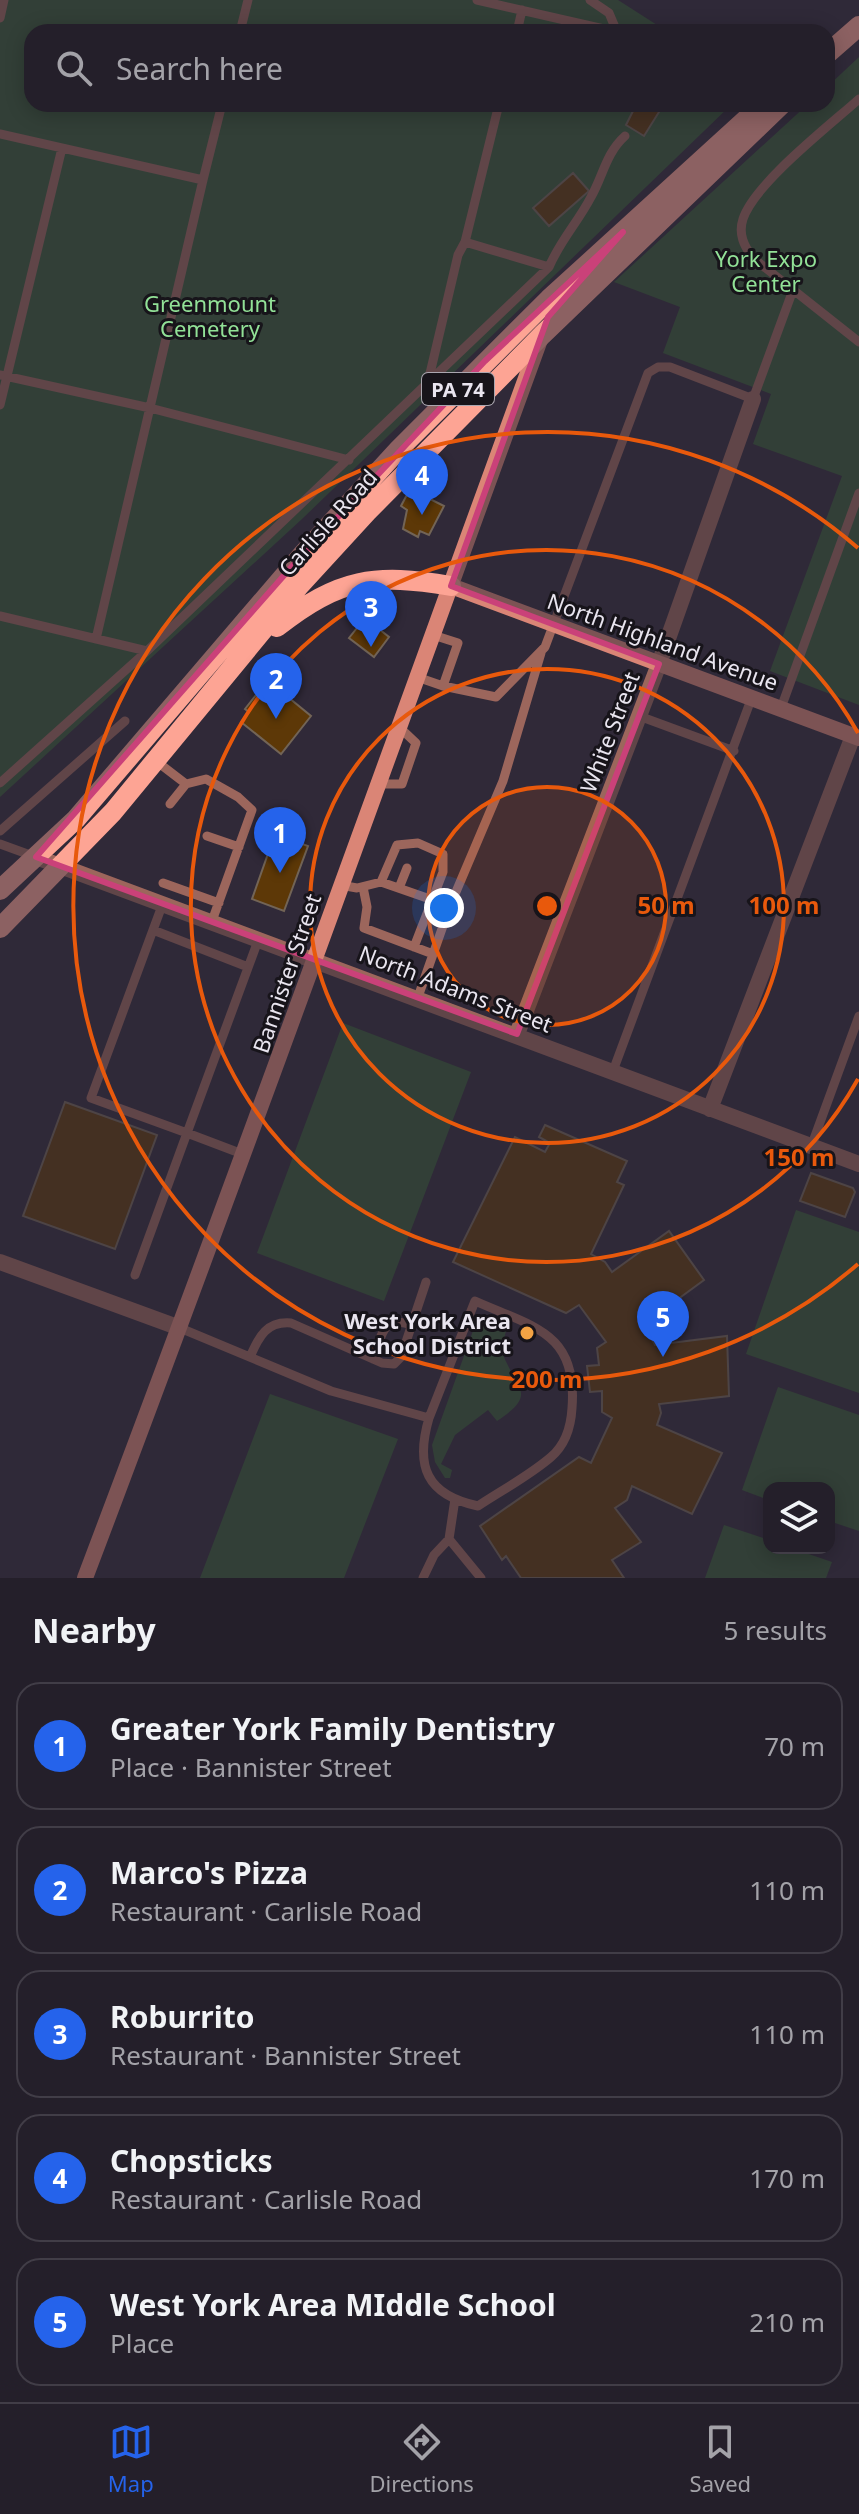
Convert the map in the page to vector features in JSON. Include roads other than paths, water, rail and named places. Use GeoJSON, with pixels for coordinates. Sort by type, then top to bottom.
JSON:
{"type":"FeatureCollection","features":[{"type":"Feature","properties":{"kind":"main road"},"geometry":{"type":"LineString","coordinates":[[835,48],[859,26]]}},
{"type":"Feature","properties":{"kind":"main road","name":"Carlisle Road"},"geometry":{"type":"LineString","coordinates":[[0,890],[76,819],[302,555],[399,449],[485,361],[751,112]]}},
{"type":"Feature","properties":{"kind":"main road","name":"Carlisle Road"},"geometry":{"type":"LineString","coordinates":[[0,928],[63,866],[156,761],[243,654],[367,512],[542,335],[774,112]]}},
{"type":"Feature","properties":{"kind":"main road"},"geometry":{"type":"LineString","coordinates":[[542,335],[559,301],[623,232]]}},
{"type":"Feature","properties":{"kind":"main road"},"geometry":{"type":"LineString","coordinates":[[243,654],[296,612],[358,582],[379,578],[408,579],[451,586]]}},
{"type":"Feature","properties":{"kind":"street","name":"Bannister Street"},"geometry":{"type":"LineString","coordinates":[[85,1578],[245,1155],[340,885],[542,335]]}},
{"type":"Feature","properties":{"kind":"street","name":"White Street"},"geometry":{"type":"LineString","coordinates":[[517,1034],[659,664],[753,399]]}},
{"type":"Feature","properties":{"kind":"street","name":"North Highland Avenue"},"geometry":{"type":"LineString","coordinates":[[451,586],[856,737]]}},
{"type":"Feature","properties":{"kind":"street"},"geometry":{"type":"LineString","coordinates":[[710,1109],[856,737]]}},
{"type":"Feature","properties":{"kind":"street","name":"North Adams Street"},"geometry":{"type":"LineString","coordinates":[[36,857],[314,958],[859,1164]]}},
{"type":"Feature","properties":{"kind":"street"},"geometry":{"type":"LineString","coordinates":[[0,1262],[180,1328]]}},
{"type":"Feature","properties":{"kind":"lane"},"geometry":{"type":"LineString","coordinates":[[0,18],[4,0]]}},
{"type":"Feature","properties":{"kind":"lane"},"geometry":{"type":"LineString","coordinates":[[242,24],[248,0]]}},
{"type":"Feature","properties":{"kind":"lane"},"geometry":{"type":"LineString","coordinates":[[477,0],[582,24]]}},
{"type":"Feature","properties":{"kind":"lane"},"geometry":{"type":"LineString","coordinates":[[590,0],[609,13],[614,24]]}},
{"type":"Feature","properties":{"kind":"lane"},"geometry":{"type":"LineString","coordinates":[[519,24],[522,10]]}},
{"type":"Feature","properties":{"kind":"lane"},"geometry":{"type":"LineString","coordinates":[[859,99],[757,194],[742,220],[742,243],[753,258],[859,342]]}},
{"type":"Feature","properties":{"kind":"lane"},"geometry":{"type":"LineString","coordinates":[[96,639],[220,112]]}},
{"type":"Feature","properties":{"kind":"lane"},"geometry":{"type":"LineString","coordinates":[[428,383],[458,255],[465,242],[497,112]]}},
{"type":"Feature","properties":{"kind":"lane"},"geometry":{"type":"LineString","coordinates":[[0,134],[203,180]]}},
{"type":"Feature","properties":{"kind":"lane"},"geometry":{"type":"LineString","coordinates":[[0,783],[147,651],[549,267],[560,240],[593,193],[615,145],[625,136]]}},
{"type":"Feature","properties":{"kind":"lane"},"geometry":{"type":"LineString","coordinates":[[0,405],[4,376],[62,148]]}},
{"type":"Feature","properties":{"kind":"lane"},"geometry":{"type":"LineString","coordinates":[[465,242],[549,267]]}},
{"type":"Feature","properties":{"kind":"lane"},"geometry":{"type":"LineString","coordinates":[[418,997],[450,906],[503,781],[542,651],[555,625],[648,373],[658,367],[670,367],[753,399],[793,290]]}},
{"type":"Feature","properties":{"kind":"lane"},"geometry":{"type":"LineString","coordinates":[[4,376],[150,408],[349,460]]}},
{"type":"Feature","properties":{"kind":"lane"},"geometry":{"type":"LineString","coordinates":[[781,708],[859,493]]}},
{"type":"Feature","properties":{"kind":"lane"},"geometry":{"type":"LineString","coordinates":[[0,616],[147,651]]}},
{"type":"Feature","properties":{"kind":"lane"},"geometry":{"type":"LineString","coordinates":[[433,635],[458,643],[443,686]]}},
{"type":"Feature","properties":{"kind":"lane"},"geometry":{"type":"LineString","coordinates":[[417,677],[496,697],[542,651]]}},
{"type":"Feature","properties":{"kind":"lane"},"geometry":{"type":"LineString","coordinates":[[613,1071],[752,697]]}},
{"type":"Feature","properties":{"kind":"lane"},"geometry":{"type":"LineString","coordinates":[[639,716],[734,751]]}},
{"type":"Feature","properties":{"kind":"lane"},"geometry":{"type":"LineString","coordinates":[[0,831],[125,721]]}},
{"type":"Feature","properties":{"kind":"lane"},"geometry":{"type":"LineString","coordinates":[[156,761],[186,784]]}},
{"type":"Feature","properties":{"kind":"lane"},"geometry":{"type":"LineString","coordinates":[[170,804],[186,784],[206,779],[248,804],[252,810],[212,921]]}},
{"type":"Feature","properties":{"kind":"lane"},"geometry":{"type":"LineString","coordinates":[[207,836],[239,847]]}},
{"type":"Feature","properties":{"kind":"lane"},"geometry":{"type":"LineString","coordinates":[[381,882],[397,845],[404,842],[416,848],[435,848],[445,863],[414,947]]}},
{"type":"Feature","properties":{"kind":"lane"},"geometry":{"type":"LineString","coordinates":[[0,844],[36,857]]}},
{"type":"Feature","properties":{"kind":"lane"},"geometry":{"type":"LineString","coordinates":[[399,888],[407,868]]}},
{"type":"Feature","properties":{"kind":"lane"},"geometry":{"type":"LineString","coordinates":[[340,885],[363,887],[381,882],[450,906]]}},
{"type":"Feature","properties":{"kind":"lane"},"geometry":{"type":"LineString","coordinates":[[163,883],[219,903]]}},
{"type":"Feature","properties":{"kind":"lane"},"geometry":{"type":"LineString","coordinates":[[363,887],[367,907],[364,928],[433,954]]}},
{"type":"Feature","properties":{"kind":"lane"},"geometry":{"type":"LineString","coordinates":[[179,889],[153,930],[91,1098],[245,1155]]}},
{"type":"Feature","properties":{"kind":"lane"},"geometry":{"type":"LineString","coordinates":[[153,930],[248,967]]}},
{"type":"Feature","properties":{"kind":"lane"},"geometry":{"type":"LineString","coordinates":[[135,1275],[259,938]]}},
{"type":"Feature","properties":{"kind":"lane"},"geometry":{"type":"LineString","coordinates":[[811,1147],[859,1016]]}},
{"type":"Feature","properties":{"kind":"lane"},"geometry":{"type":"LineString","coordinates":[[250,1357],[266,1328],[277,1322],[291,1323],[373,1359],[394,1364],[401,1357],[426,1282]]}},
{"type":"Feature","properties":{"kind":"lane"},"geometry":{"type":"LineString","coordinates":[[475,1301],[543,1332],[561,1347],[574,1378],[571,1419],[565,1439],[552,1456],[478,1506],[455,1499],[429,1477],[421,1455],[429,1418],[475,1301]]}},
{"type":"Feature","properties":{"kind":"lane"},"geometry":{"type":"LineString","coordinates":[[373,1359],[384,1329],[391,1322],[412,1325]]}},
{"type":"Feature","properties":{"kind":"lane"},"geometry":{"type":"LineString","coordinates":[[180,1328],[331,1391],[429,1418]]}},
{"type":"Feature","properties":{"kind":"lane"},"geometry":{"type":"LineString","coordinates":[[423,1578],[434,1555],[449,1539],[455,1499]]}},
{"type":"Feature","properties":{"kind":"lane"},"geometry":{"type":"LineString","coordinates":[[449,1539],[481,1578]]}},
{"type":"Feature","properties":{"kind":"place","name":"Chopsticks"},"geometry":{"type":"Point","coordinates":[422,515]}},
{"type":"Feature","properties":{"kind":"place","name":"Roburrito"},"geometry":{"type":"Point","coordinates":[371,647]}},
{"type":"Feature","properties":{"kind":"place","name":"Marco's Pizza"},"geometry":{"type":"Point","coordinates":[276,719]}},
{"type":"Feature","properties":{"kind":"place","name":"Greater York Family Dentistry"},"geometry":{"type":"Point","coordinates":[280,873]}},
{"type":"Feature","properties":{"kind":"place","name":"West York Area School District"},"geometry":{"type":"Point","coordinates":[527,1333]}},
{"type":"Feature","properties":{"kind":"place","name":"West York Area MIddle School"},"geometry":{"type":"Point","coordinates":[663,1357]}},
{"type":"Feature","properties":{"kind":"park label","name":"York Expo Center"},"geometry":{"type":"Point","coordinates":[766,270]}},
{"type":"Feature","properties":{"kind":"park label","name":"Greenmount Cemetery"},"geometry":{"type":"Point","coordinates":[210,316]}}]}
